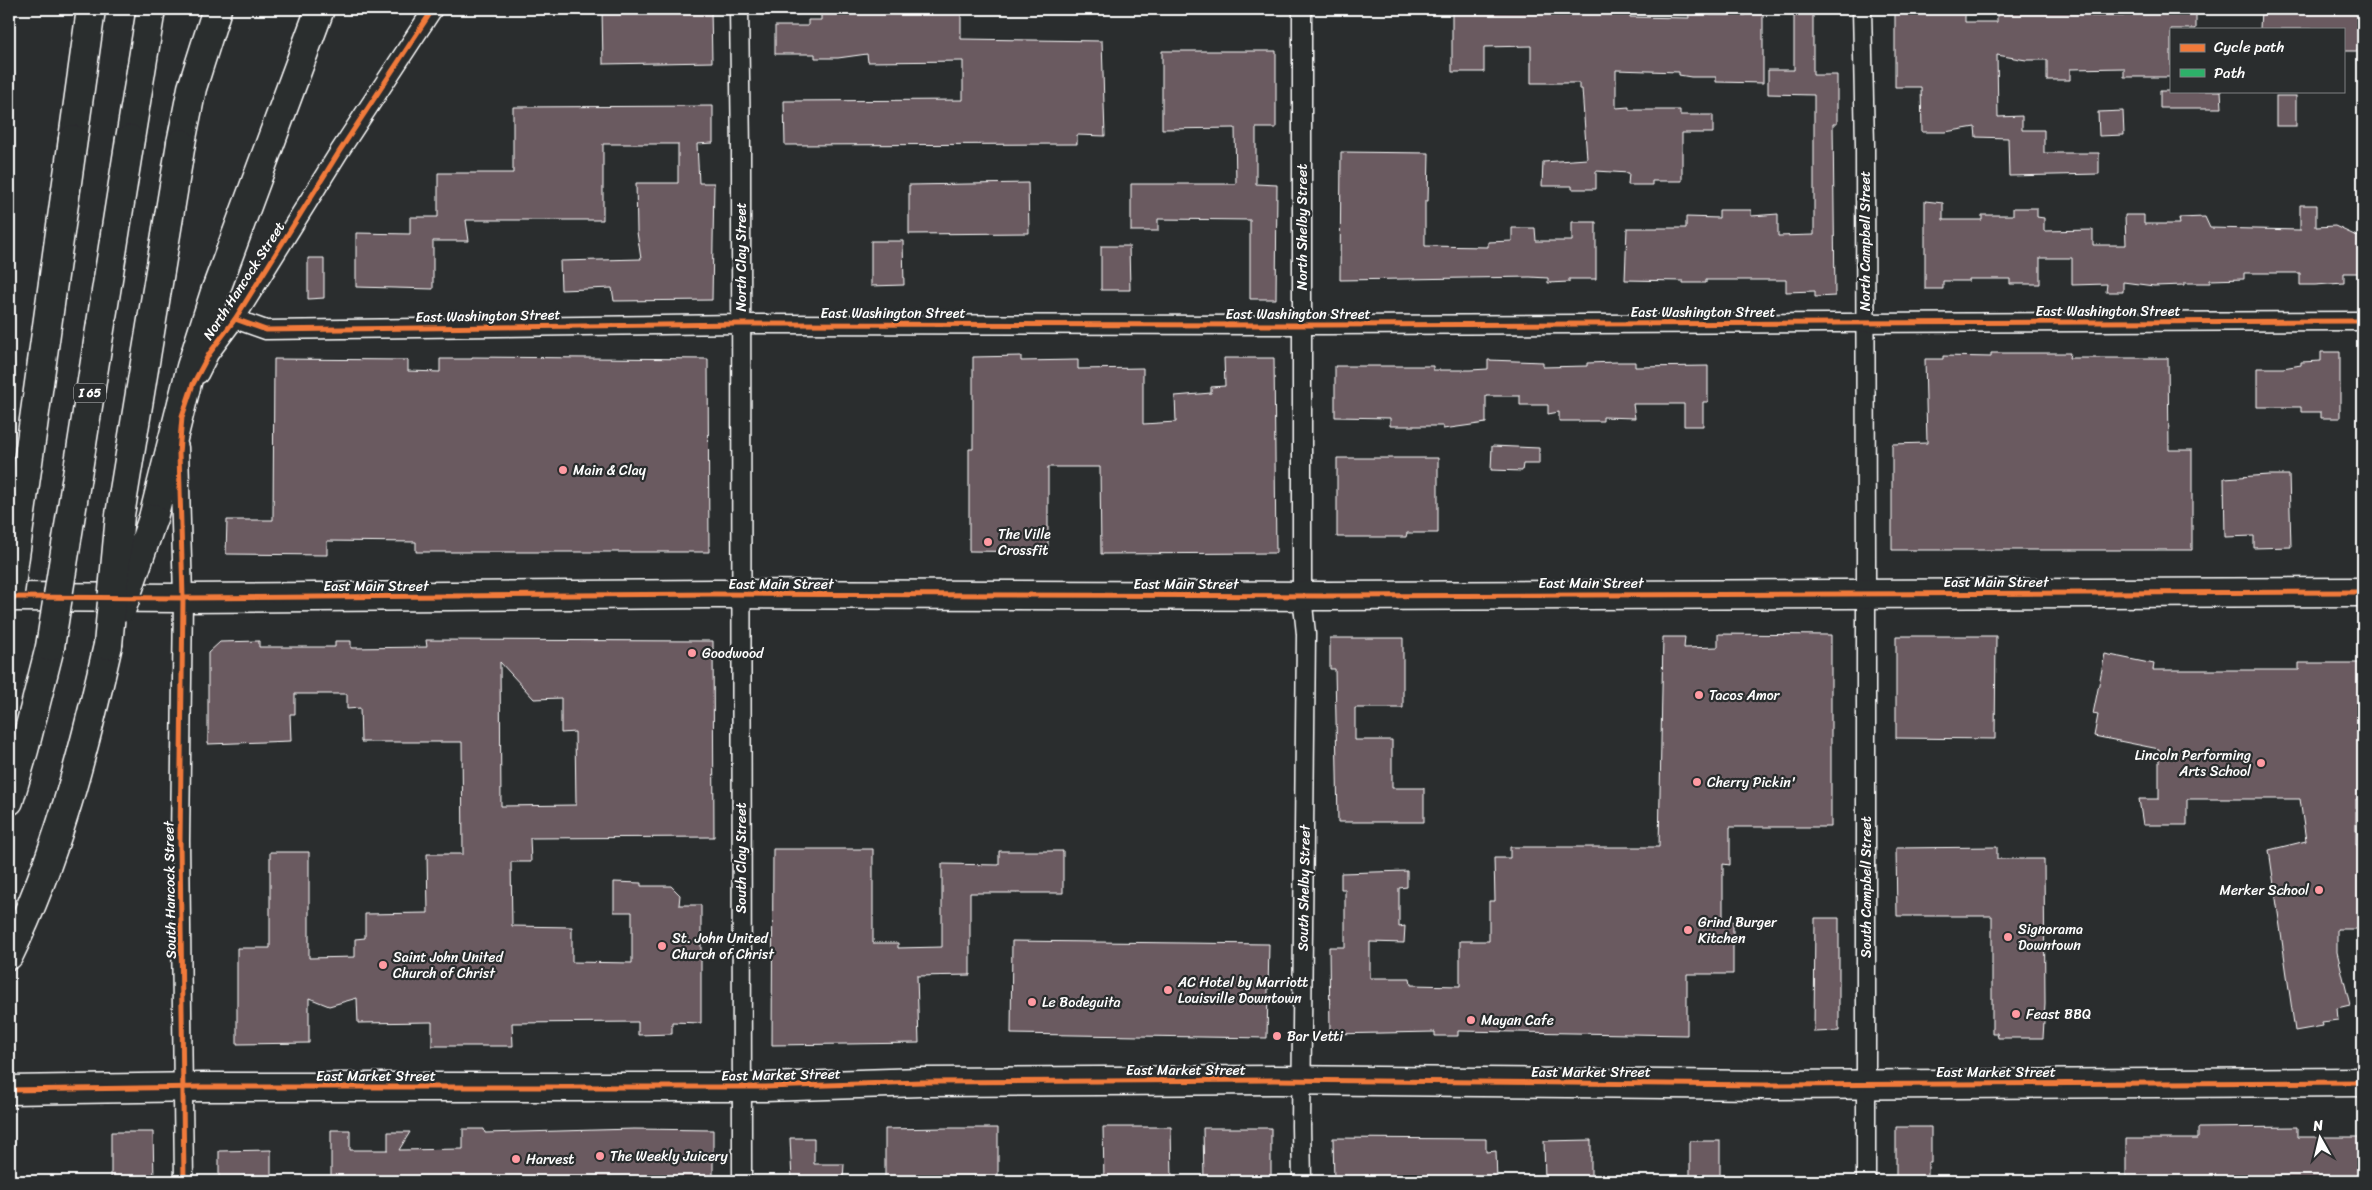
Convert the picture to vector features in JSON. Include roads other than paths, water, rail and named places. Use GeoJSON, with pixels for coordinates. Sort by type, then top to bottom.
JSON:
{"type":"FeatureCollection","features":[{"type":"Feature","properties":{"kind":"main road"},"geometry":{"type":"LineString","coordinates":[[9,598],[91,9]]}},
{"type":"Feature","properties":{"kind":"main road","name":"I 65"},"geometry":{"type":"LineString","coordinates":[[9,801],[50,647],[150,9]]}},
{"type":"Feature","properties":{"kind":"main road"},"geometry":{"type":"LineString","coordinates":[[108,645],[120,515],[181,143],[192,88],[217,9]]}},
{"type":"Feature","properties":{"kind":"main road"},"geometry":{"type":"LineString","coordinates":[[9,954],[54,847],[85,746],[108,645],[153,518],[191,367],[215,292],[320,9]]}},
{"type":"Feature","properties":{"kind":"main road","name":"East Main Street"},"geometry":{"type":"LineString","coordinates":[[9,598],[2363,592]]}},
{"type":"Feature","properties":{"kind":"main road","name":"East Market Street"},"geometry":{"type":"LineString","coordinates":[[9,1090],[742,1087],[921,1082],[1302,1081],[1865,1084],[2363,1082]]}},
{"type":"Feature","properties":{"kind":"street","name":"North Hancock Street"},"geometry":{"type":"LineString","coordinates":[[183,598],[179,453],[182,417],[193,384],[210,354],[235,320],[338,152],[432,9]]}},
{"type":"Feature","properties":{"kind":"street","name":"North Clay Street"},"geometry":{"type":"LineString","coordinates":[[739,9],[740,595]]}},
{"type":"Feature","properties":{"kind":"street","name":"North Shelby Street"},"geometry":{"type":"LineString","coordinates":[[1302,9],[1302,595]]}},
{"type":"Feature","properties":{"kind":"street","name":"North Campbell Street"},"geometry":{"type":"LineString","coordinates":[[1862,9],[1866,593]]}},
{"type":"Feature","properties":{"kind":"street","name":"East Washington Street"},"geometry":{"type":"LineString","coordinates":[[235,320],[266,330],[741,324],[1302,325],[2363,321]]}},
{"type":"Feature","properties":{"kind":"street","name":"South Campbell Street"},"geometry":{"type":"LineString","coordinates":[[1866,593],[1866,1181]]}},
{"type":"Feature","properties":{"kind":"street","name":"South Clay Street"},"geometry":{"type":"LineString","coordinates":[[740,595],[742,1181]]}},
{"type":"Feature","properties":{"kind":"street","name":"South Shelby Street"},"geometry":{"type":"LineString","coordinates":[[1302,595],[1306,644],[1302,1181]]}},
{"type":"Feature","properties":{"kind":"street","name":"South Hancock Street"},"geometry":{"type":"LineString","coordinates":[[183,598],[180,841],[184,1181]]}},
{"type":"Feature","properties":{"kind":"place","name":"Main & Clay"},"geometry":{"type":"Point","coordinates":[563,470]}},
{"type":"Feature","properties":{"kind":"place","name":"The Ville Crossfit"},"geometry":{"type":"Point","coordinates":[988,542]}},
{"type":"Feature","properties":{"kind":"place","name":"Goodwood"},"geometry":{"type":"Point","coordinates":[692,653]}},
{"type":"Feature","properties":{"kind":"place","name":"Tacos Amor"},"geometry":{"type":"Point","coordinates":[1699,695]}},
{"type":"Feature","properties":{"kind":"place","name":"Lincoln Performing Arts School"},"geometry":{"type":"Point","coordinates":[2261,763]}},
{"type":"Feature","properties":{"kind":"place","name":"Cherry Pickin'"},"geometry":{"type":"Point","coordinates":[1697,782]}},
{"type":"Feature","properties":{"kind":"place","name":"Merker School"},"geometry":{"type":"Point","coordinates":[2319,890]}},
{"type":"Feature","properties":{"kind":"place","name":"Grind Burger Kitchen"},"geometry":{"type":"Point","coordinates":[1688,930]}},
{"type":"Feature","properties":{"kind":"place","name":"Signorama Downtown"},"geometry":{"type":"Point","coordinates":[2008,937]}},
{"type":"Feature","properties":{"kind":"place","name":"St. John United Church of Christ"},"geometry":{"type":"Point","coordinates":[662,946]}},
{"type":"Feature","properties":{"kind":"place","name":"Saint John United Church of Christ"},"geometry":{"type":"Point","coordinates":[383,965]}},
{"type":"Feature","properties":{"kind":"place","name":"AC Hotel by Marriott Louisville Downtown"},"geometry":{"type":"Point","coordinates":[1168,990]}},
{"type":"Feature","properties":{"kind":"place","name":"Le Bodeguita"},"geometry":{"type":"Point","coordinates":[1032,1002]}},
{"type":"Feature","properties":{"kind":"place","name":"Feast BBQ"},"geometry":{"type":"Point","coordinates":[2016,1014]}},
{"type":"Feature","properties":{"kind":"place","name":"Mayan Cafe"},"geometry":{"type":"Point","coordinates":[1471,1020]}},
{"type":"Feature","properties":{"kind":"place","name":"Bar Vetti"},"geometry":{"type":"Point","coordinates":[1277,1036]}},
{"type":"Feature","properties":{"kind":"place","name":"The Weekly Juicery"},"geometry":{"type":"Point","coordinates":[600,1156]}},
{"type":"Feature","properties":{"kind":"place","name":"Harvest"},"geometry":{"type":"Point","coordinates":[516,1159]}}]}
